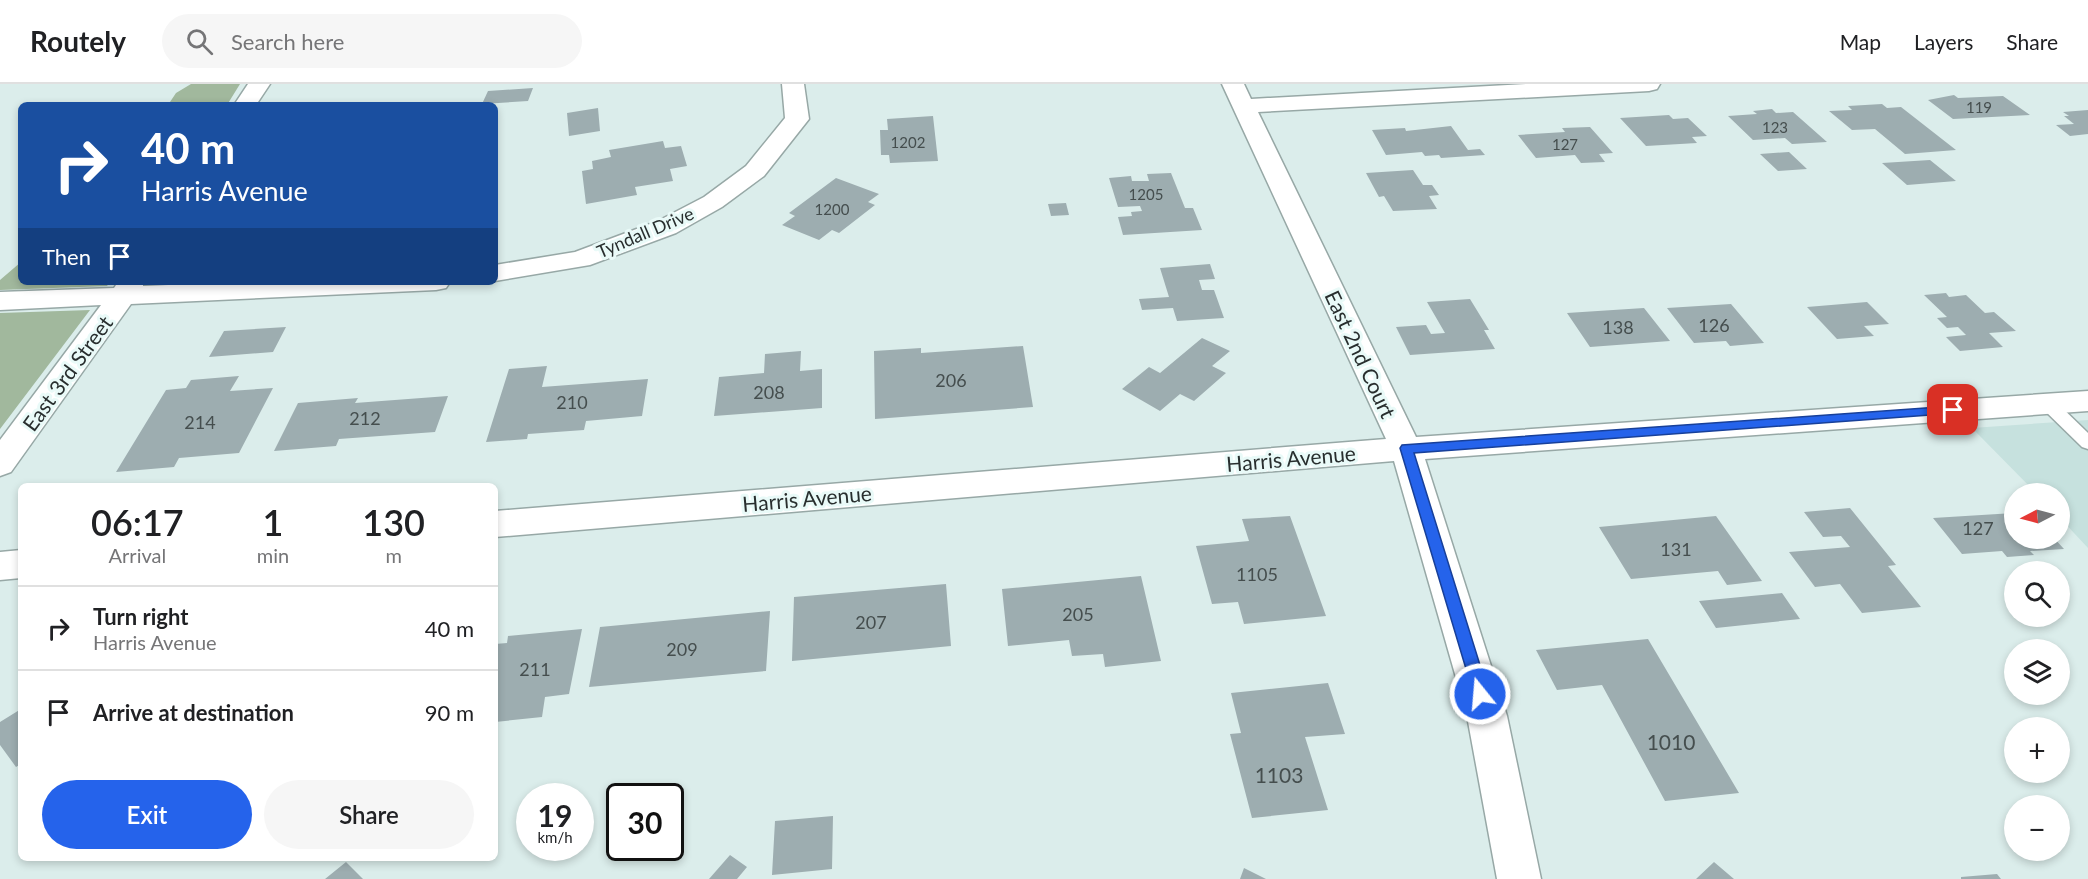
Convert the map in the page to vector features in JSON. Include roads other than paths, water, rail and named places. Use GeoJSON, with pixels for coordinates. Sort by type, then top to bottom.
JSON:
{"type":"FeatureCollection","features":[{"type":"Feature","properties":{"kind":"street"},"geometry":{"type":"LineString","coordinates":[[247,102],[259,84]]}},
{"type":"Feature","properties":{"kind":"street","name":"Tyndall Drive"},"geometry":{"type":"LineString","coordinates":[[498,273],[580,259],[667,226],[713,202],[755,171],[797,119],[793,84]]}},
{"type":"Feature","properties":{"kind":"street"},"geometry":{"type":"LineString","coordinates":[[1238,95],[1649,84]]}},
{"type":"Feature","properties":{"kind":"street","name":"East 2nd Court"},"geometry":{"type":"LineString","coordinates":[[1238,95],[1406,448],[1487,716],[1519,879]]}},
{"type":"Feature","properties":{"kind":"street"},"geometry":{"type":"LineString","coordinates":[[0,301],[128,289],[304,285]]}},
{"type":"Feature","properties":{"kind":"street","name":"East 3rd Street"},"geometry":{"type":"LineString","coordinates":[[0,464],[128,289]]}},
{"type":"Feature","properties":{"kind":"street","name":"Harris Avenue"},"geometry":{"type":"LineString","coordinates":[[498,524],[1406,448],[2088,400]]}},
{"type":"Feature","properties":{"kind":"street"},"geometry":{"type":"LineString","coordinates":[[0,566],[18,564]]}},
{"type":"Feature","properties":{"kind":"lane"},"geometry":{"type":"LineString","coordinates":[[2047,404],[2088,443]]}}]}
